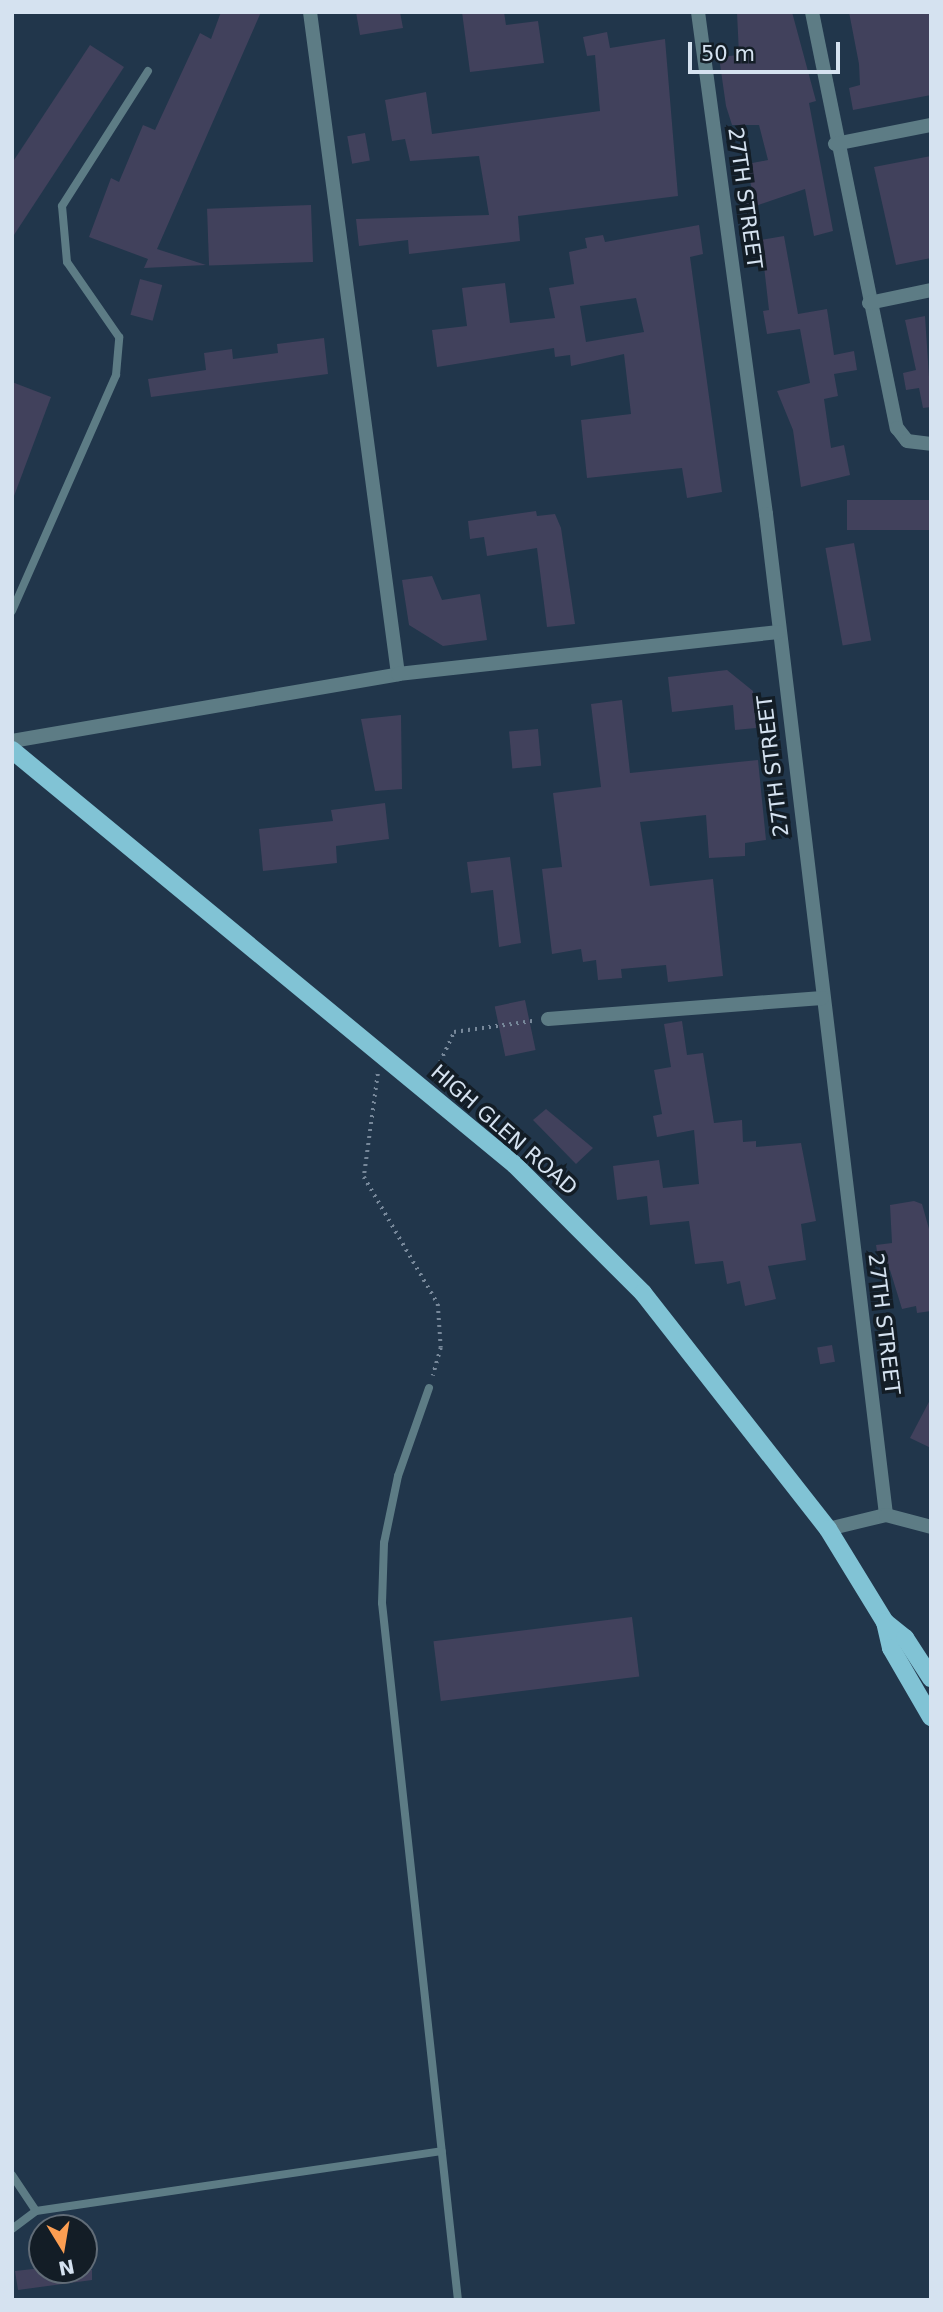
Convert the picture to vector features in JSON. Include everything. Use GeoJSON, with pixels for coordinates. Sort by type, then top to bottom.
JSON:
{"type":"FeatureCollection","features":[{"type":"Feature","properties":{"kind":"main road","name":"HIGH GLEN ROAD"},"geometry":{"type":"LineString","coordinates":[[12,750],[515,1166],[643,1293],[828,1529],[885,1622],[891,1648],[931,1717]]}},
{"type":"Feature","properties":{"kind":"main road","name":"HIGH GLEN ROAD"},"geometry":{"type":"LineString","coordinates":[[885,1622],[905,1638],[931,1678]]}},
{"type":"Feature","properties":{"kind":"street"},"geometry":{"type":"LineString","coordinates":[[310,12],[398,674]]}},
{"type":"Feature","properties":{"kind":"street","name":"27TH STREET"},"geometry":{"type":"LineString","coordinates":[[698,12],[779,632],[886,1516]]}},
{"type":"Feature","properties":{"kind":"street"},"geometry":{"type":"LineString","coordinates":[[812,12],[835,144],[897,428],[907,441],[931,444]]}},
{"type":"Feature","properties":{"kind":"street"},"geometry":{"type":"LineString","coordinates":[[835,144],[931,125]]}},
{"type":"Feature","properties":{"kind":"street"},"geometry":{"type":"LineString","coordinates":[[869,303],[931,290]]}},
{"type":"Feature","properties":{"kind":"street"},"geometry":{"type":"LineString","coordinates":[[12,741],[398,674],[779,632]]}},
{"type":"Feature","properties":{"kind":"street"},"geometry":{"type":"LineString","coordinates":[[548,1019],[822,998]]}},
{"type":"Feature","properties":{"kind":"street"},"geometry":{"type":"LineString","coordinates":[[828,1529],[886,1516],[931,1527]]}},
{"type":"Feature","properties":{"kind":"lane"},"geometry":{"type":"LineString","coordinates":[[12,611],[116,375],[119,337],[67,262],[61,206],[148,71]]}},
{"type":"Feature","properties":{"kind":"lane"},"geometry":{"type":"LineString","coordinates":[[429,1388],[398,1476],[384,1543],[382,1604],[458,2300]]}},
{"type":"Feature","properties":{"kind":"lane"},"geometry":{"type":"LineString","coordinates":[[12,2229],[36,2211],[442,2151]]}},
{"type":"Feature","properties":{"kind":"lane"},"geometry":{"type":"LineString","coordinates":[[12,2175],[36,2211]]}},
{"type":"Feature","properties":{"kind":"path"},"geometry":{"type":"LineString","coordinates":[[426,1092],[454,1032],[548,1019]]}},
{"type":"Feature","properties":{"kind":"path"},"geometry":{"type":"LineString","coordinates":[[381,1055],[364,1177],[438,1304],[441,1348],[429,1388]]}},
{"type":"Feature","properties":{"kind":"building"},"geometry":{"type":"Polygon","coordinates":[[[221,12],[261,12],[157,249],[206,265],[144,268],[148,259],[89,237],[111,178],[119,182],[143,125],[155,130],[200,33],[211,39],[221,12]]]}},
{"type":"Feature","properties":{"kind":"building"},"geometry":{"type":"Polygon","coordinates":[[[356,12],[400,12],[403,28],[360,35],[356,12]]]}},
{"type":"Feature","properties":{"kind":"building"},"geometry":{"type":"Polygon","coordinates":[[[462,12],[504,12],[506,25],[538,21],[544,63],[470,72],[462,12]]]}},
{"type":"Feature","properties":{"kind":"building"},"geometry":{"type":"Polygon","coordinates":[[[737,12],[792,12],[816,101],[809,103],[833,231],[814,236],[805,189],[744,210],[740,193],[752,191],[747,164],[768,160],[759,125],[732,125],[726,106],[719,57],[739,55],[737,12]]]}},
{"type":"Feature","properties":{"kind":"building"},"geometry":{"type":"Polygon","coordinates":[[[849,12],[931,12],[931,95],[853,110],[849,88],[860,85],[859,64],[849,12]]]}},
{"type":"Feature","properties":{"kind":"building"},"geometry":{"type":"Polygon","coordinates":[[[607,32],[610,48],[665,39],[678,196],[518,216],[520,241],[409,254],[408,240],[359,246],[356,219],[489,215],[479,156],[410,161],[405,139],[392,141],[385,100],[426,92],[432,134],[600,111],[595,55],[587,56],[583,37],[607,32]]]}},
{"type":"Feature","properties":{"kind":"building"},"geometry":{"type":"Polygon","coordinates":[[[90,45],[124,67],[12,238],[12,163],[90,45]]]}},
{"type":"Feature","properties":{"kind":"building"},"geometry":{"type":"Polygon","coordinates":[[[365,133],[370,161],[352,164],[347,136],[365,133]]]}},
{"type":"Feature","properties":{"kind":"building"},"geometry":{"type":"Polygon","coordinates":[[[931,156],[931,258],[896,265],[874,167],[931,156]]]}},
{"type":"Feature","properties":{"kind":"building"},"geometry":{"type":"Polygon","coordinates":[[[311,205],[313,262],[209,266],[207,209],[311,205]]]}},
{"type":"Feature","properties":{"kind":"building"},"geometry":{"type":"Polygon","coordinates":[[[699,225],[703,254],[690,257],[722,492],[687,498],[682,468],[587,478],[581,420],[631,414],[624,354],[571,366],[570,355],[555,357],[554,348],[437,367],[432,330],[467,326],[462,288],[505,283],[510,323],[555,318],[549,288],[574,284],[569,252],[587,248],[585,238],[603,235],[605,242],[699,225]],[[636,298],[580,306],[586,342],[644,332],[636,298]]]}},
{"type":"Feature","properties":{"kind":"building"},"geometry":{"type":"Polygon","coordinates":[[[784,236],[798,314],[827,309],[834,355],[854,351],[857,370],[834,374],[838,396],[824,399],[831,448],[844,445],[850,475],[801,487],[793,430],[777,391],[810,383],[800,329],[767,334],[763,311],[769,310],[761,240],[784,236]]]}},
{"type":"Feature","properties":{"kind":"building"},"geometry":{"type":"Polygon","coordinates":[[[140,279],[162,285],[153,321],[130,315],[140,279]]]}},
{"type":"Feature","properties":{"kind":"building"},"geometry":{"type":"Polygon","coordinates":[[[925,316],[931,407],[923,408],[919,388],[906,390],[903,373],[916,370],[905,320],[925,316]]]}},
{"type":"Feature","properties":{"kind":"building"},"geometry":{"type":"Polygon","coordinates":[[[324,338],[328,374],[151,397],[148,379],[206,370],[204,353],[232,349],[233,359],[278,353],[277,344],[324,338]]]}},
{"type":"Feature","properties":{"kind":"building"},"geometry":{"type":"Polygon","coordinates":[[[12,382],[51,397],[14,496],[12,496],[12,382]]]}},
{"type":"Feature","properties":{"kind":"building"},"geometry":{"type":"Polygon","coordinates":[[[847,500],[931,500],[931,530],[847,530],[847,500]]]}},
{"type":"Feature","properties":{"kind":"building"},"geometry":{"type":"Polygon","coordinates":[[[536,511],[537,516],[555,514],[561,528],[575,624],[547,627],[537,548],[487,556],[484,537],[470,539],[468,521],[536,511]]]}},
{"type":"Feature","properties":{"kind":"building"},"geometry":{"type":"Polygon","coordinates":[[[854,543],[871,640],[843,646],[825,548],[854,543]]]}},
{"type":"Feature","properties":{"kind":"building"},"geometry":{"type":"Polygon","coordinates":[[[432,576],[442,600],[480,594],[487,640],[443,646],[409,625],[402,580],[432,576]]]}},
{"type":"Feature","properties":{"kind":"building"},"geometry":{"type":"Polygon","coordinates":[[[727,670],[753,691],[756,728],[735,730],[733,705],[672,712],[668,677],[727,670]]]}},
{"type":"Feature","properties":{"kind":"building"},"geometry":{"type":"Polygon","coordinates":[[[622,700],[630,773],[758,760],[766,840],[745,843],[745,856],[709,858],[706,815],[640,822],[650,886],[713,879],[723,976],[668,982],[666,965],[621,969],[622,978],[598,980],[596,960],[583,962],[581,949],[552,954],[542,869],[562,867],[553,793],[601,787],[591,704],[622,700]]]}},
{"type":"Feature","properties":{"kind":"building"},"geometry":{"type":"Polygon","coordinates":[[[401,715],[402,789],[375,791],[361,719],[401,715]]]}},
{"type":"Feature","properties":{"kind":"building"},"geometry":{"type":"Polygon","coordinates":[[[538,729],[541,766],[512,768],[509,732],[538,729]]]}},
{"type":"Feature","properties":{"kind":"building"},"geometry":{"type":"Polygon","coordinates":[[[385,803],[389,839],[336,846],[337,863],[263,871],[259,829],[333,821],[331,810],[385,803]]]}},
{"type":"Feature","properties":{"kind":"building"},"geometry":{"type":"Polygon","coordinates":[[[510,857],[521,943],[499,947],[493,890],[471,893],[467,862],[510,857]]]}},
{"type":"Feature","properties":{"kind":"building"},"geometry":{"type":"Polygon","coordinates":[[[525,1000],[536,1050],[505,1056],[495,1006],[525,1000]]]}},
{"type":"Feature","properties":{"kind":"building"},"geometry":{"type":"Polygon","coordinates":[[[682,1021],[687,1055],[703,1053],[714,1123],[742,1120],[743,1142],[756,1141],[756,1147],[801,1143],[816,1221],[801,1224],[806,1260],[768,1266],[776,1299],[745,1306],[740,1281],[727,1284],[723,1261],[695,1264],[689,1221],[650,1225],[647,1196],[617,1200],[613,1166],[659,1160],[663,1188],[699,1184],[694,1130],[657,1137],[653,1116],[662,1114],[654,1070],[671,1067],[664,1024],[682,1021]]]}},
{"type":"Feature","properties":{"kind":"building"},"geometry":{"type":"Polygon","coordinates":[[[546,1109],[593,1148],[576,1164],[533,1120],[546,1109]]]}},
{"type":"Feature","properties":{"kind":"building"},"geometry":{"type":"Polygon","coordinates":[[[914,1201],[922,1204],[931,1236],[931,1311],[917,1313],[916,1306],[902,1309],[890,1270],[880,1271],[876,1245],[892,1243],[890,1205],[914,1201]]]}},
{"type":"Feature","properties":{"kind":"building"},"geometry":{"type":"Polygon","coordinates":[[[832,1345],[835,1362],[820,1364],[817,1348],[832,1345]]]}},
{"type":"Feature","properties":{"kind":"building"},"geometry":{"type":"Polygon","coordinates":[[[931,1398],[931,1448],[910,1438],[931,1398]]]}},
{"type":"Feature","properties":{"kind":"building"},"geometry":{"type":"Polygon","coordinates":[[[632,1617],[639,1677],[441,1701],[433,1641],[632,1617]]]}},
{"type":"Feature","properties":{"kind":"building"},"geometry":{"type":"Polygon","coordinates":[[[28,2270],[28,2284],[62,2284],[18,2290],[15,2271],[28,2270]]]}}]}
